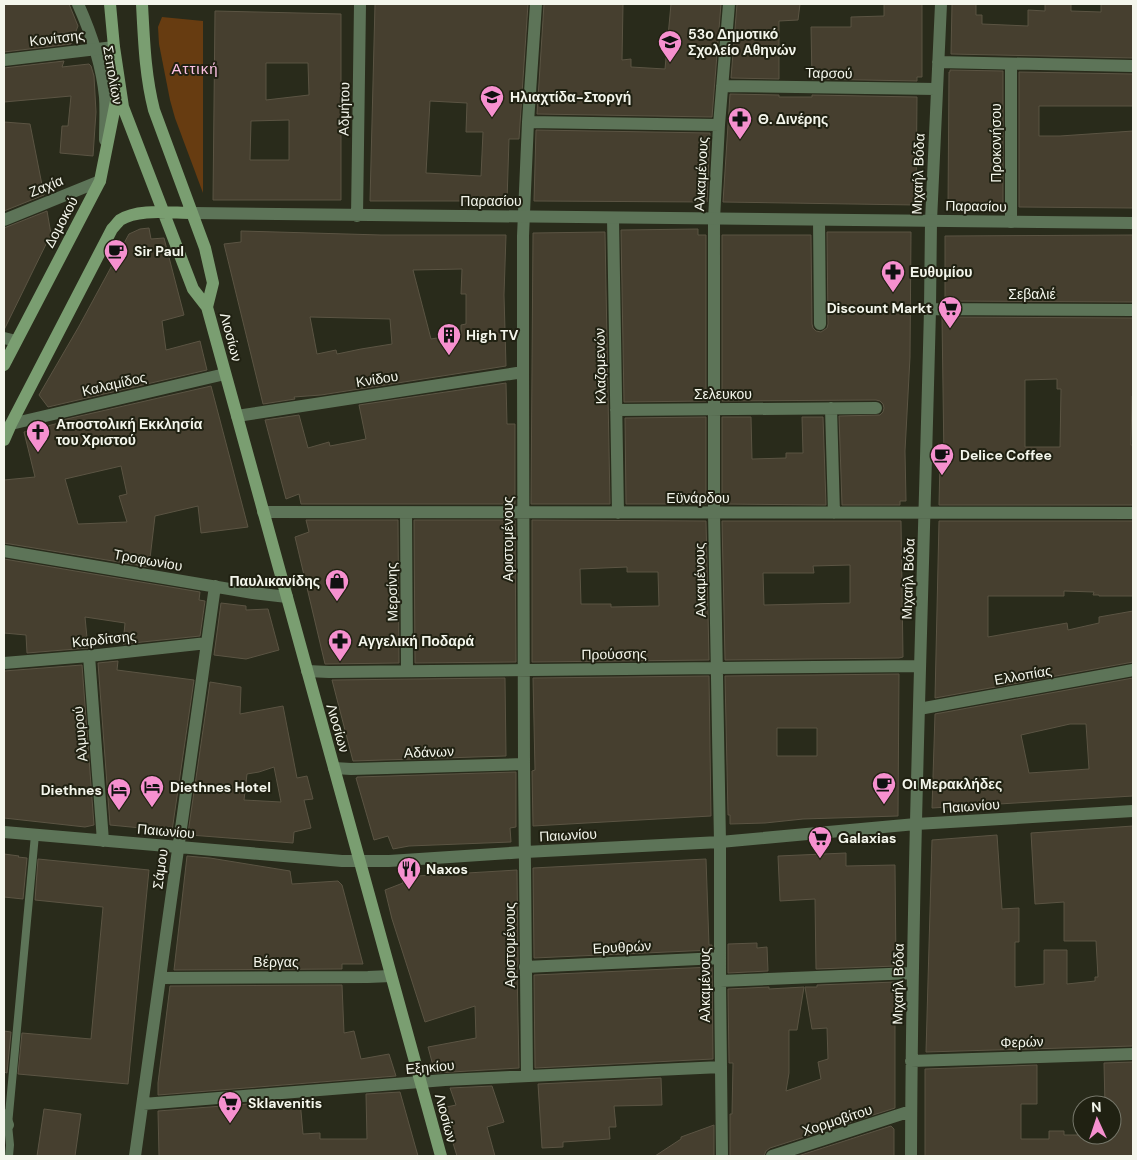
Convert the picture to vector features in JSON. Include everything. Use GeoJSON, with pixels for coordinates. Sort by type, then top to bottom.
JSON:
{"type":"FeatureCollection","features":[{"type":"Feature","properties":{"kind":"main road","name":"Λιοσίων"},"geometry":{"type":"LineString","coordinates":[[110,4],[123,107],[193,289],[207,307],[441,1156]]}},
{"type":"Feature","properties":{"kind":"main road","name":"Λιοσίων"},"geometry":{"type":"LineString","coordinates":[[142,4],[145,58],[152,101],[159,127],[205,248],[213,283],[207,307]]}},
{"type":"Feature","properties":{"kind":"main road","name":"Δομοκού"},"geometry":{"type":"LineString","coordinates":[[4,365],[10,340],[100,181],[119,83]]}},
{"type":"Feature","properties":{"kind":"main road"},"geometry":{"type":"LineString","coordinates":[[4,440],[112,229],[129,216],[142,213],[163,213]]}},
{"type":"Feature","properties":{"kind":"main road","name":"Παρασίου"},"geometry":{"type":"LineString","coordinates":[[163,213],[192,213]]}},
{"type":"Feature","properties":{"kind":"street","name":"Σεπολίων"},"geometry":{"type":"LineString","coordinates":[[78,4],[99,64],[105,97],[106,154]]}},
{"type":"Feature","properties":{"kind":"street","name":"Αδμήτου"},"geometry":{"type":"LineString","coordinates":[[357,216],[360,4]]}},
{"type":"Feature","properties":{"kind":"street","name":"Αριστομένους"},"geometry":{"type":"LineString","coordinates":[[527,1076],[524,852],[524,217],[536,4]]}},
{"type":"Feature","properties":{"kind":"street","name":"Αλκαμένους"},"geometry":{"type":"LineString","coordinates":[[722,1156],[720,842],[714,513],[714,219],[728,4]]}},
{"type":"Feature","properties":{"kind":"street","name":"Μιχαήλ Βόδα"},"geometry":{"type":"LineString","coordinates":[[911,1156],[916,824],[931,221],[941,4]]}},
{"type":"Feature","properties":{"kind":"street","name":"Κονίτσης"},"geometry":{"type":"LineString","coordinates":[[4,60],[114,47]]}},
{"type":"Feature","properties":{"kind":"street"},"geometry":{"type":"LineString","coordinates":[[938,62],[1133,66]]}},
{"type":"Feature","properties":{"kind":"street","name":"Προκονήσου"},"geometry":{"type":"LineString","coordinates":[[1011,64],[1011,222]]}},
{"type":"Feature","properties":{"kind":"street","name":"Ταρσού"},"geometry":{"type":"LineString","coordinates":[[722,86],[936,89]]}},
{"type":"Feature","properties":{"kind":"street"},"geometry":{"type":"LineString","coordinates":[[528,122],[719,125]]}},
{"type":"Feature","properties":{"kind":"street","name":"Ζαχία"},"geometry":{"type":"LineString","coordinates":[[4,220],[100,181]]}},
{"type":"Feature","properties":{"kind":"street","name":"Παρασίου"},"geometry":{"type":"LineString","coordinates":[[192,213],[1133,223]]}},
{"type":"Feature","properties":{"kind":"street","name":"Κλαζομενών"},"geometry":{"type":"LineString","coordinates":[[613,218],[618,513]]}},
{"type":"Feature","properties":{"kind":"street"},"geometry":{"type":"LineString","coordinates":[[819,220],[820,324]]}},
{"type":"Feature","properties":{"kind":"street","name":"Σεβαλιέ"},"geometry":{"type":"LineString","coordinates":[[930,309],[1133,310]]}},
{"type":"Feature","properties":{"kind":"street","name":"Κνίδου"},"geometry":{"type":"LineString","coordinates":[[237,416],[523,372]]}},
{"type":"Feature","properties":{"kind":"street","name":"Καλαμίδος"},"geometry":{"type":"LineString","coordinates":[[11,424],[225,374]]}},
{"type":"Feature","properties":{"kind":"street"},"geometry":{"type":"LineString","coordinates":[[831,408],[834,513]]}},
{"type":"Feature","properties":{"kind":"street","name":"Σελευκου"},"geometry":{"type":"LineString","coordinates":[[616,410],[876,408]]}},
{"type":"Feature","properties":{"kind":"street","name":"Εϋνάρδου"},"geometry":{"type":"LineString","coordinates":[[263,512],[1133,513]]}},
{"type":"Feature","properties":{"kind":"street","name":"Μερσίνης"},"geometry":{"type":"LineString","coordinates":[[406,513],[408,671]]}},
{"type":"Feature","properties":{"kind":"street","name":"Τροφωνίου"},"geometry":{"type":"LineString","coordinates":[[4,551],[287,597]]}},
{"type":"Feature","properties":{"kind":"street","name":"Σάμου"},"geometry":{"type":"LineString","coordinates":[[135,1156],[215,586]]}},
{"type":"Feature","properties":{"kind":"street","name":"Καρδίτσης"},"geometry":{"type":"LineString","coordinates":[[4,664],[207,643]]}},
{"type":"Feature","properties":{"kind":"street","name":"Αλμυρού"},"geometry":{"type":"LineString","coordinates":[[88,656],[103,841]]}},
{"type":"Feature","properties":{"kind":"street","name":"Προύσσης"},"geometry":{"type":"LineString","coordinates":[[307,671],[920,666]]}},
{"type":"Feature","properties":{"kind":"street","name":"Ελλοπίας"},"geometry":{"type":"LineString","coordinates":[[919,710],[1133,670]]}},
{"type":"Feature","properties":{"kind":"street","name":"Αδάνων"},"geometry":{"type":"LineString","coordinates":[[334,768],[524,764]]}},
{"type":"Feature","properties":{"kind":"street","name":"Παιωνίου"},"geometry":{"type":"LineString","coordinates":[[4,832],[342,860],[389,862],[524,852],[720,842],[916,824],[1133,810]]}},
{"type":"Feature","properties":{"kind":"street","name":"Ερυθρών"},"geometry":{"type":"LineString","coordinates":[[525,967],[720,958]]}},
{"type":"Feature","properties":{"kind":"street"},"geometry":{"type":"LineString","coordinates":[[720,981],[913,973]]}},
{"type":"Feature","properties":{"kind":"street","name":"Βέργας"},"geometry":{"type":"LineString","coordinates":[[160,978],[391,976]]}},
{"type":"Feature","properties":{"kind":"street","name":"Φερών"},"geometry":{"type":"LineString","coordinates":[[911,1061],[1133,1054]]}},
{"type":"Feature","properties":{"kind":"street","name":"Εξηκίου"},"geometry":{"type":"LineString","coordinates":[[143,1104],[421,1082],[721,1066]]}},
{"type":"Feature","properties":{"kind":"street","name":"Χορμοβίτου"},"geometry":{"type":"LineString","coordinates":[[772,1156],[911,1111]]}},
{"type":"Feature","properties":{"kind":"lane"},"geometry":{"type":"LineString","coordinates":[[8,1156],[10,1145],[6,1120],[35,835]]}},
{"type":"Feature","properties":{"kind":"shaded area"},"geometry":{"type":"Polygon","coordinates":[[[162,17],[203,21],[203,193],[170,100],[159,44],[158,27],[162,17]]]}},
{"type":"Feature","properties":{"kind":"building"},"geometry":{"type":"Polygon","coordinates":[[[4,4],[69,4],[78,26],[71,44],[4,52],[4,4]]]}},
{"type":"Feature","properties":{"kind":"building"},"geometry":{"type":"Polygon","coordinates":[[[375,4],[528,4],[519,139],[509,139],[507,201],[370,201],[375,4]],[[430,101],[426,173],[481,176],[483,132],[466,132],[467,103],[430,101]]]}},
{"type":"Feature","properties":{"kind":"building"},"geometry":{"type":"Polygon","coordinates":[[[544,4],[623,4],[622,60],[631,59],[631,67],[665,69],[671,4],[721,4],[712,117],[537,114],[544,4]]]}},
{"type":"Feature","properties":{"kind":"building"},"geometry":{"type":"Polygon","coordinates":[[[737,4],[800,4],[798,20],[779,21],[779,79],[731,78],[737,4]]]}},
{"type":"Feature","properties":{"kind":"building"},"geometry":{"type":"Polygon","coordinates":[[[884,4],[922,4],[922,77],[917,77],[917,81],[812,79],[811,27],[851,27],[851,17],[884,16],[884,4]]]}},
{"type":"Feature","properties":{"kind":"building"},"geometry":{"type":"Polygon","coordinates":[[[952,4],[976,4],[976,15],[982,15],[982,24],[1028,26],[1028,10],[1045,11],[1045,4],[1071,4],[1071,11],[1101,12],[1101,4],[1133,4],[1133,58],[951,54],[952,4]]]}},
{"type":"Feature","properties":{"kind":"building"},"geometry":{"type":"Polygon","coordinates":[[[215,11],[341,14],[341,200],[213,200],[215,11]],[[266,63],[266,100],[309,95],[308,63],[266,63]],[[289,120],[251,121],[250,160],[289,160],[289,120]]]}},
{"type":"Feature","properties":{"kind":"building"},"geometry":{"type":"Polygon","coordinates":[[[64,61],[62,67],[89,64],[91,66],[94,76],[96,112],[93,156],[60,153],[62,126],[68,126],[71,96],[4,102],[4,68],[64,61]]]}},
{"type":"Feature","properties":{"kind":"building"},"geometry":{"type":"Polygon","coordinates":[[[950,70],[1003,71],[1003,208],[948,207],[950,70]]]}},
{"type":"Feature","properties":{"kind":"building"},"geometry":{"type":"Polygon","coordinates":[[[1019,72],[1133,74],[1133,106],[1039,106],[1039,136],[1133,131],[1133,208],[1019,207],[1019,72]]]}},
{"type":"Feature","properties":{"kind":"building"},"geometry":{"type":"Polygon","coordinates":[[[730,94],[779,95],[779,97],[812,97],[812,95],[917,97],[916,205],[723,202],[730,94]]]}},
{"type":"Feature","properties":{"kind":"building"},"geometry":{"type":"Polygon","coordinates":[[[4,122],[30,124],[44,195],[4,211],[4,122]]]}},
{"type":"Feature","properties":{"kind":"building"},"geometry":{"type":"Polygon","coordinates":[[[536,130],[710,133],[707,202],[534,201],[536,130]]]}},
{"type":"Feature","properties":{"kind":"building"},"geometry":{"type":"Polygon","coordinates":[[[47,211],[51,234],[4,330],[4,228],[47,211]]]}},
{"type":"Feature","properties":{"kind":"building"},"geometry":{"type":"Polygon","coordinates":[[[149,228],[151,239],[164,238],[184,315],[162,321],[166,350],[200,341],[207,370],[48,407],[39,395],[129,234],[140,229],[149,228]]]}},
{"type":"Feature","properties":{"kind":"building"},"geometry":{"type":"Polygon","coordinates":[[[698,229],[698,235],[706,235],[706,401],[624,402],[621,230],[698,229]]]}},
{"type":"Feature","properties":{"kind":"building"},"geometry":{"type":"Polygon","coordinates":[[[241,231],[381,235],[506,235],[504,295],[506,366],[321,395],[294,397],[295,399],[263,404],[224,244],[241,242],[241,231]],[[462,269],[413,270],[431,339],[461,334],[461,325],[466,324],[466,294],[461,294],[462,269]],[[310,317],[317,354],[336,350],[337,354],[392,344],[390,319],[310,317]]]}},
{"type":"Feature","properties":{"kind":"building"},"geometry":{"type":"Polygon","coordinates":[[[605,232],[610,504],[531,504],[533,233],[605,232]]]}},
{"type":"Feature","properties":{"kind":"building"},"geometry":{"type":"Polygon","coordinates":[[[827,232],[911,232],[910,357],[905,451],[906,501],[900,501],[900,505],[842,505],[839,416],[880,415],[884,408],[880,401],[722,401],[722,235],[811,235],[812,324],[816,331],[821,332],[827,328],[828,324],[827,232]]]}},
{"type":"Feature","properties":{"kind":"building"},"geometry":{"type":"Polygon","coordinates":[[[1133,235],[1133,302],[945,301],[945,236],[1133,235]]]}},
{"type":"Feature","properties":{"kind":"building"},"geometry":{"type":"Polygon","coordinates":[[[942,317],[1133,318],[1131,445],[1133,445],[1133,505],[939,505],[940,461],[944,461],[942,317]],[[1057,379],[1025,380],[1025,447],[1060,447],[1061,389],[1057,389],[1057,379]]]}},
{"type":"Feature","properties":{"kind":"building"},"geometry":{"type":"Polygon","coordinates":[[[506,383],[507,424],[515,424],[515,504],[301,504],[299,494],[286,499],[265,420],[299,415],[308,448],[329,442],[330,446],[366,439],[359,405],[506,383]]]}},
{"type":"Feature","properties":{"kind":"building"},"geometry":{"type":"Polygon","coordinates":[[[211,386],[248,527],[201,533],[198,506],[155,516],[149,567],[4,543],[4,480],[35,477],[24,432],[59,423],[58,421],[211,386]],[[121,466],[65,479],[78,524],[127,522],[119,496],[127,494],[121,466]]]}},
{"type":"Feature","properties":{"kind":"building"},"geometry":{"type":"Polygon","coordinates":[[[706,417],[706,504],[626,504],[625,418],[706,417]]]}},
{"type":"Feature","properties":{"kind":"building"},"geometry":{"type":"Polygon","coordinates":[[[722,417],[751,417],[752,459],[786,458],[786,453],[803,453],[802,417],[823,417],[826,505],[722,504],[722,417]]]}},
{"type":"Feature","properties":{"kind":"building"},"geometry":{"type":"Polygon","coordinates":[[[306,520],[398,520],[399,663],[325,664],[295,537],[309,532],[306,520]]]}},
{"type":"Feature","properties":{"kind":"building"},"geometry":{"type":"Polygon","coordinates":[[[414,520],[515,520],[516,662],[415,663],[414,520]]]}},
{"type":"Feature","properties":{"kind":"building"},"geometry":{"type":"Polygon","coordinates":[[[532,520],[706,521],[709,660],[532,662],[532,520]],[[627,567],[580,569],[581,604],[611,604],[611,607],[659,606],[658,572],[627,572],[627,567]]]}},
{"type":"Feature","properties":{"kind":"building"},"geometry":{"type":"Polygon","coordinates":[[[722,521],[901,521],[903,657],[725,660],[722,521]],[[850,565],[813,566],[814,573],[763,573],[764,605],[850,603],[850,565]]]}},
{"type":"Feature","properties":{"kind":"building"},"geometry":{"type":"Polygon","coordinates":[[[939,521],[1133,521],[1133,596],[1099,596],[1093,595],[1094,592],[1064,591],[1064,596],[988,596],[988,637],[1067,623],[1068,630],[1099,623],[1099,617],[1133,611],[1133,662],[935,698],[939,521]]]}},
{"type":"Feature","properties":{"kind":"building"},"geometry":{"type":"Polygon","coordinates":[[[4,559],[200,592],[199,600],[205,601],[200,636],[123,644],[125,623],[85,617],[88,648],[27,653],[26,635],[4,633],[4,559]]]}},
{"type":"Feature","properties":{"kind":"building"},"geometry":{"type":"Polygon","coordinates":[[[221,603],[246,606],[246,610],[268,609],[279,650],[246,659],[214,655],[221,603]]]}},
{"type":"Feature","properties":{"kind":"building"},"geometry":{"type":"Polygon","coordinates":[[[118,661],[117,670],[194,680],[172,831],[110,825],[98,663],[118,661]]]}},
{"type":"Feature","properties":{"kind":"building"},"geometry":{"type":"Polygon","coordinates":[[[82,665],[94,825],[85,827],[4,818],[4,671],[82,665]]]}},
{"type":"Feature","properties":{"kind":"building"},"geometry":{"type":"Polygon","coordinates":[[[899,674],[898,816],[803,819],[730,824],[730,815],[728,815],[725,676],[899,674]],[[777,728],[777,756],[817,756],[817,728],[777,728]]]}},
{"type":"Feature","properties":{"kind":"building"},"geometry":{"type":"Polygon","coordinates":[[[709,676],[711,816],[533,826],[532,771],[535,770],[533,678],[709,676]]]}},
{"type":"Feature","properties":{"kind":"building"},"geometry":{"type":"Polygon","coordinates":[[[505,678],[506,756],[353,761],[332,680],[505,678]]]}},
{"type":"Feature","properties":{"kind":"building"},"geometry":{"type":"Polygon","coordinates":[[[1133,678],[1133,796],[932,808],[935,714],[1133,678]],[[1070,724],[1021,735],[1029,773],[1089,769],[1086,724],[1070,724]]]}},
{"type":"Feature","properties":{"kind":"building"},"geometry":{"type":"Polygon","coordinates":[[[210,682],[241,687],[240,714],[283,706],[297,778],[307,776],[313,799],[304,800],[311,828],[294,832],[293,843],[190,835],[188,833],[210,682]],[[274,767],[247,774],[244,800],[281,802],[274,767]]]}},
{"type":"Feature","properties":{"kind":"building"},"geometry":{"type":"Polygon","coordinates":[[[516,772],[516,827],[510,828],[511,842],[409,846],[393,849],[388,836],[374,840],[356,778],[357,777],[516,772]]]}},
{"type":"Feature","properties":{"kind":"building"},"geometry":{"type":"Polygon","coordinates":[[[1133,826],[1133,1046],[926,1052],[932,840],[997,835],[1002,909],[1019,908],[1019,942],[1015,942],[1015,987],[1044,984],[1044,950],[1067,950],[1067,984],[1095,981],[1095,977],[1098,977],[1096,941],[1064,941],[1064,902],[1035,904],[1031,833],[1133,826]]]}},
{"type":"Feature","properties":{"kind":"building"},"geometry":{"type":"Polygon","coordinates":[[[846,853],[846,866],[895,865],[896,966],[816,969],[815,899],[780,901],[778,856],[846,853]]]}},
{"type":"Feature","properties":{"kind":"building"},"geometry":{"type":"Polygon","coordinates":[[[4,854],[27,858],[23,899],[4,897],[4,854]]]}},
{"type":"Feature","properties":{"kind":"building"},"geometry":{"type":"Polygon","coordinates":[[[187,856],[290,871],[292,884],[338,881],[342,885],[363,964],[342,964],[342,969],[174,970],[187,856]]]}},
{"type":"Feature","properties":{"kind":"building"},"geometry":{"type":"Polygon","coordinates":[[[38,859],[149,870],[128,1084],[18,1074],[22,1033],[91,1039],[103,907],[35,900],[38,859]]]}},
{"type":"Feature","properties":{"kind":"building"},"geometry":{"type":"Polygon","coordinates":[[[706,859],[709,945],[712,945],[712,950],[534,958],[533,868],[706,859]]]}},
{"type":"Feature","properties":{"kind":"building"},"geometry":{"type":"Polygon","coordinates":[[[517,870],[519,1068],[435,1073],[428,1047],[476,1038],[475,1006],[425,1022],[392,919],[385,890],[403,883],[401,877],[517,870]]]}},
{"type":"Feature","properties":{"kind":"building"},"geometry":{"type":"Polygon","coordinates":[[[757,943],[757,948],[767,947],[768,971],[728,973],[728,944],[757,943]]]}},
{"type":"Feature","properties":{"kind":"building"},"geometry":{"type":"Polygon","coordinates":[[[712,967],[713,1059],[535,1068],[534,975],[712,967]]]}},
{"type":"Feature","properties":{"kind":"building"},"geometry":{"type":"Polygon","coordinates":[[[895,982],[895,1108],[770,1148],[764,1156],[730,1156],[733,1063],[729,1063],[728,989],[804,987],[797,1030],[789,1030],[789,1073],[786,1091],[821,1079],[818,1062],[828,1059],[827,1028],[812,1029],[805,987],[895,982]]]}},
{"type":"Feature","properties":{"kind":"building"},"geometry":{"type":"Polygon","coordinates":[[[342,985],[344,1033],[354,1031],[361,1059],[389,1054],[396,1076],[158,1095],[170,986],[342,985]]]}},
{"type":"Feature","properties":{"kind":"building"},"geometry":{"type":"Polygon","coordinates":[[[4,1031],[11,1032],[7,1073],[4,1072],[4,1031]]]}},
{"type":"Feature","properties":{"kind":"building"},"geometry":{"type":"Polygon","coordinates":[[[1133,1062],[1133,1156],[925,1156],[925,1069],[1037,1065],[1037,1104],[1021,1104],[1021,1139],[1049,1139],[1049,1131],[1064,1131],[1064,1135],[1072,1135],[1072,1145],[1122,1145],[1122,1095],[1105,1095],[1104,1063],[1133,1062]]]}},
{"type":"Feature","properties":{"kind":"building"},"geometry":{"type":"Polygon","coordinates":[[[661,1078],[662,1105],[614,1106],[616,1127],[609,1127],[610,1139],[563,1142],[563,1147],[542,1148],[538,1084],[661,1078]]]}},
{"type":"Feature","properties":{"kind":"building"},"geometry":{"type":"Polygon","coordinates":[[[492,1086],[504,1122],[487,1127],[495,1156],[457,1156],[442,1108],[456,1105],[450,1088],[492,1086]]]}},
{"type":"Feature","properties":{"kind":"building","name":"Sklavenitis"},"geometry":{"type":"Polygon","coordinates":[[[400,1092],[418,1156],[159,1156],[158,1111],[300,1100],[303,1134],[320,1133],[320,1139],[367,1139],[366,1094],[400,1092]]]}},
{"type":"Feature","properties":{"kind":"building"},"geometry":{"type":"Polygon","coordinates":[[[44,1109],[81,1114],[75,1156],[37,1156],[44,1109]]]}},
{"type":"Feature","properties":{"kind":"building"},"geometry":{"type":"Polygon","coordinates":[[[714,1125],[714,1156],[655,1156],[681,1139],[681,1137],[714,1125]]]}},
{"type":"Feature","properties":{"kind":"building"},"geometry":{"type":"Polygon","coordinates":[[[891,1126],[894,1129],[894,1156],[798,1156],[891,1126]]]}},
{"type":"Feature","properties":{"kind":"place","name":"53ο Δημοτικό Σχολείο Αθηνών"},"geometry":{"type":"Point","coordinates":[670,63]}},
{"type":"Feature","properties":{"kind":"place","name":"Ηλιαχτίδα-Στοργή"},"geometry":{"type":"Point","coordinates":[492,118]}},
{"type":"Feature","properties":{"kind":"place","name":"Θ. Δινέρης"},"geometry":{"type":"Point","coordinates":[740,140]}},
{"type":"Feature","properties":{"kind":"place","name":"Sir Paul"},"geometry":{"type":"Point","coordinates":[116,272]}},
{"type":"Feature","properties":{"kind":"place","name":"Ευθυμίου"},"geometry":{"type":"Point","coordinates":[893,293]}},
{"type":"Feature","properties":{"kind":"place","name":"Discount Markt"},"geometry":{"type":"Point","coordinates":[950,329]}},
{"type":"Feature","properties":{"kind":"place","name":"High TV"},"geometry":{"type":"Point","coordinates":[449,356]}},
{"type":"Feature","properties":{"kind":"place","name":"Αποστολική Εκκλησία του Χριστού"},"geometry":{"type":"Point","coordinates":[38,453]}},
{"type":"Feature","properties":{"kind":"place","name":"Delice Coffee"},"geometry":{"type":"Point","coordinates":[942,476]}},
{"type":"Feature","properties":{"kind":"place","name":"Παυλικανίδης"},"geometry":{"type":"Point","coordinates":[337,602]}},
{"type":"Feature","properties":{"kind":"place","name":"Αγγελική Ποδαρά"},"geometry":{"type":"Point","coordinates":[340,662]}},
{"type":"Feature","properties":{"kind":"place","name":"Οι Μερακλήδες"},"geometry":{"type":"Point","coordinates":[884,805]}},
{"type":"Feature","properties":{"kind":"place","name":"Diethnes Hotel"},"geometry":{"type":"Point","coordinates":[152,808]}},
{"type":"Feature","properties":{"kind":"place","name":"Diethnes"},"geometry":{"type":"Point","coordinates":[119,811]}},
{"type":"Feature","properties":{"kind":"place","name":"Galaxias"},"geometry":{"type":"Point","coordinates":[820,859]}},
{"type":"Feature","properties":{"kind":"place","name":"Naxos"},"geometry":{"type":"Point","coordinates":[409,890]}},
{"type":"Feature","properties":{"kind":"place","name":"Sklavenitis"},"geometry":{"type":"Point","coordinates":[230,1124]}},
{"type":"Feature","properties":{"kind":"district","name":"Αττική"},"geometry":{"type":"Point","coordinates":[195,69]}}]}
